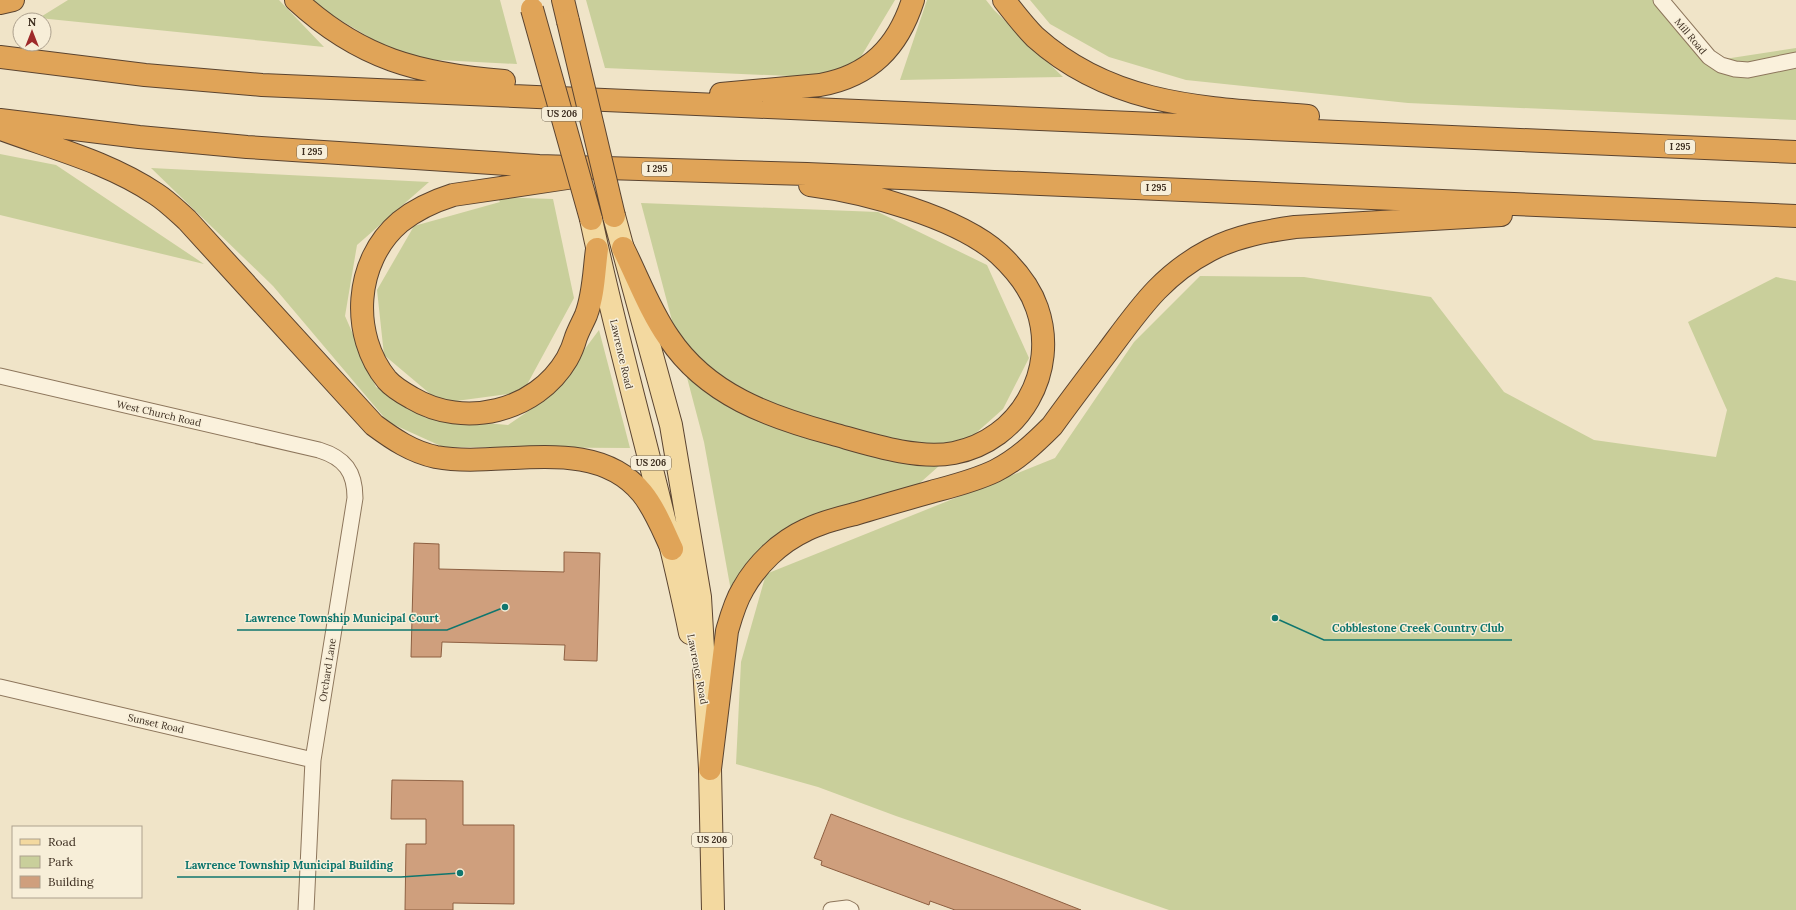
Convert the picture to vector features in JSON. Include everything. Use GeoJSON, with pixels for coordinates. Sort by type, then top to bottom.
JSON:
{"type":"FeatureCollection","features":[{"type":"Feature","properties":{"kind":"highway"},"geometry":{"type":"LineString","coordinates":[[0,3],[13,0]]}},
{"type":"Feature","properties":{"kind":"highway"},"geometry":{"type":"LineString","coordinates":[[296,0],[338,34],[361,47],[389,59],[418,68],[467,78],[516,82],[568,98]]}},
{"type":"Feature","properties":{"kind":"highway","name":"Lawrence Road"},"geometry":{"type":"LineString","coordinates":[[563,0],[614,216]]}},
{"type":"Feature","properties":{"kind":"highway"},"geometry":{"type":"LineString","coordinates":[[640,102],[820,85],[853,75],[871,64],[885,52],[894,41],[907,18],[913,0]]}},
{"type":"Feature","properties":{"kind":"highway"},"geometry":{"type":"LineString","coordinates":[[1004,0],[1036,37],[1064,59],[1096,77],[1129,92],[1159,100],[1194,107],[1350,120],[1564,142]]}},
{"type":"Feature","properties":{"kind":"highway","name":"Lawrence Road"},"geometry":{"type":"LineString","coordinates":[[531,4],[591,219]]}},
{"type":"Feature","properties":{"kind":"highway","name":"I 295"},"geometry":{"type":"LineString","coordinates":[[0,58],[145,75],[262,85],[1796,152]]}},
{"type":"Feature","properties":{"kind":"highway","name":"I 295"},"geometry":{"type":"LineString","coordinates":[[0,120],[115,134],[247,147],[531,165],[823,174],[1796,216]]}},
{"type":"Feature","properties":{"kind":"highway"},"geometry":{"type":"LineString","coordinates":[[0,128],[91,160],[128,177],[158,195],[187,220],[374,426],[393,440],[414,450],[458,460],[571,457],[590,460],[603,465],[624,476],[641,492],[653,508],[672,549]]}},
{"type":"Feature","properties":{"kind":"highway"},"geometry":{"type":"LineString","coordinates":[[597,249],[591,294],[586,314],[568,358],[540,390],[520,402],[497,411],[474,414],[459,414],[439,410],[419,402],[400,391],[388,381],[375,362],[366,339],[362,318],[362,296],[366,275],[374,256],[384,240],[399,223],[413,212],[434,201],[453,195],[626,168]]}},
{"type":"Feature","properties":{"kind":"highway"},"geometry":{"type":"LineString","coordinates":[[623,248],[662,326],[676,348],[710,383],[729,396],[755,408],[820,431],[859,441],[913,452],[937,454],[965,450],[981,444],[1005,428],[1024,407],[1035,387],[1042,365],[1044,342],[1040,319],[1035,303],[1025,284],[1011,266],[989,246],[977,238],[947,224],[923,214],[880,200],[829,188],[688,170]]}},
{"type":"Feature","properties":{"kind":"highway"},"geometry":{"type":"LineString","coordinates":[[710,769],[727,631],[733,609],[755,570],[769,555],[784,542],[806,530],[830,521],[973,480],[996,470],[1015,459],[1034,444],[1052,426],[1146,300],[1168,278],[1189,263],[1212,249],[1236,240],[1265,231],[1295,227],[1624,208]]}},
{"type":"Feature","properties":{"kind":"highway"},"geometry":{"type":"LineString","coordinates":[[1671,210],[1796,230]]}},
{"type":"Feature","properties":{"kind":"main road","name":"Lawrence Road"},"geometry":{"type":"LineString","coordinates":[[614,216],[671,425],[700,597],[710,769],[713,910]]}},
{"type":"Feature","properties":{"kind":"main road","name":"Lawrence Road"},"geometry":{"type":"LineString","coordinates":[[591,219],[634,407],[653,472],[672,549],[706,709]]}},
{"type":"Feature","properties":{"kind":"street","name":"Mill Road"},"geometry":{"type":"LineString","coordinates":[[1661,0],[1709,57],[1722,65],[1735,70],[1748,70],[1796,60]]}},
{"type":"Feature","properties":{"kind":"street","name":"West Church Road"},"geometry":{"type":"LineString","coordinates":[[0,376],[319,450]]}},
{"type":"Feature","properties":{"kind":"street","name":"Orchard Lane"},"geometry":{"type":"LineString","coordinates":[[306,910],[312,760],[355,498],[355,486],[351,473],[342,461],[331,454],[319,450]]}},
{"type":"Feature","properties":{"kind":"street","name":"Sunset Road"},"geometry":{"type":"LineString","coordinates":[[0,687],[312,760]]}},
{"type":"Feature","properties":{"kind":"street"},"geometry":{"type":"LineString","coordinates":[[831,910],[847,908],[851,910]]}},
{"type":"Feature","properties":{"kind":"green space"},"geometry":{"type":"Polygon","coordinates":[[[68,0],[279,0],[324,47],[52,19],[52,12],[49,12],[68,0]]]}},
{"type":"Feature","properties":{"kind":"green space"},"geometry":{"type":"Polygon","coordinates":[[[307,0],[500,0],[517,64],[400,58],[397,54],[307,0]]]}},
{"type":"Feature","properties":{"kind":"green space"},"geometry":{"type":"Polygon","coordinates":[[[586,0],[895,0],[856,65],[834,78],[605,68],[586,0]]]}},
{"type":"Feature","properties":{"kind":"green space"},"geometry":{"type":"Polygon","coordinates":[[[927,0],[986,0],[994,10],[1063,77],[900,80],[927,0]]]}},
{"type":"Feature","properties":{"kind":"green space"},"geometry":{"type":"Polygon","coordinates":[[[1030,0],[1653,0],[1705,62],[1796,48],[1796,120],[1408,103],[1186,80],[1109,57],[1050,24],[1030,0]]]}},
{"type":"Feature","properties":{"kind":"green space"},"geometry":{"type":"Polygon","coordinates":[[[0,154],[56,165],[204,264],[0,215],[0,154]]]}},
{"type":"Feature","properties":{"kind":"green space"},"geometry":{"type":"Polygon","coordinates":[[[151,168],[429,182],[357,245],[345,316],[376,387],[426,418],[508,425],[549,397],[599,330],[630,448],[443,447],[388,422],[273,286],[151,168]]]}},
{"type":"Feature","properties":{"kind":"green space"},"geometry":{"type":"Polygon","coordinates":[[[497,197],[553,199],[574,298],[523,392],[441,403],[384,355],[377,290],[414,226],[500,202],[497,197]]]}},
{"type":"Feature","properties":{"kind":"green space"},"geometry":{"type":"Polygon","coordinates":[[[641,203],[878,212],[987,265],[1029,358],[1003,409],[912,490],[785,531],[731,591],[704,442],[641,203]]]}},
{"type":"Feature","properties":{"kind":"green space"},"geometry":{"type":"Polygon","coordinates":[[[1200,276],[1304,277],[1431,297],[1504,392],[1594,440],[1716,457],[1727,410],[1688,322],[1776,277],[1796,281],[1796,910],[1169,910],[896,816],[818,787],[736,764],[741,662],[766,574],[1055,458],[1134,342],[1200,276]]]}},
{"type":"Feature","properties":{"kind":"building"},"geometry":{"type":"Polygon","coordinates":[[[414,543],[439,544],[439,569],[564,572],[564,552],[600,553],[597,661],[564,660],[565,645],[442,642],[441,657],[411,657],[414,543]]]}},
{"type":"Feature","properties":{"kind":"building"},"geometry":{"type":"Polygon","coordinates":[[[392,780],[463,781],[463,825],[514,825],[514,904],[453,903],[453,910],[405,910],[406,844],[426,844],[426,819],[391,819],[392,780]]]}},
{"type":"Feature","properties":{"kind":"building"},"geometry":{"type":"Polygon","coordinates":[[[831,814],[1081,910],[955,910],[930,901],[929,905],[821,865],[822,861],[814,858],[831,814]]]}},
{"type":"Feature","properties":{"kind":"place","name":"Lawrence Township Municipal Court"},"geometry":{"type":"Point","coordinates":[505,607]}},
{"type":"Feature","properties":{"kind":"place","name":"Cobblestone Creek Country Club"},"geometry":{"type":"Point","coordinates":[1275,618]}},
{"type":"Feature","properties":{"kind":"place","name":"Lawrence Township Municipal Building"},"geometry":{"type":"Point","coordinates":[460,873]}}]}
